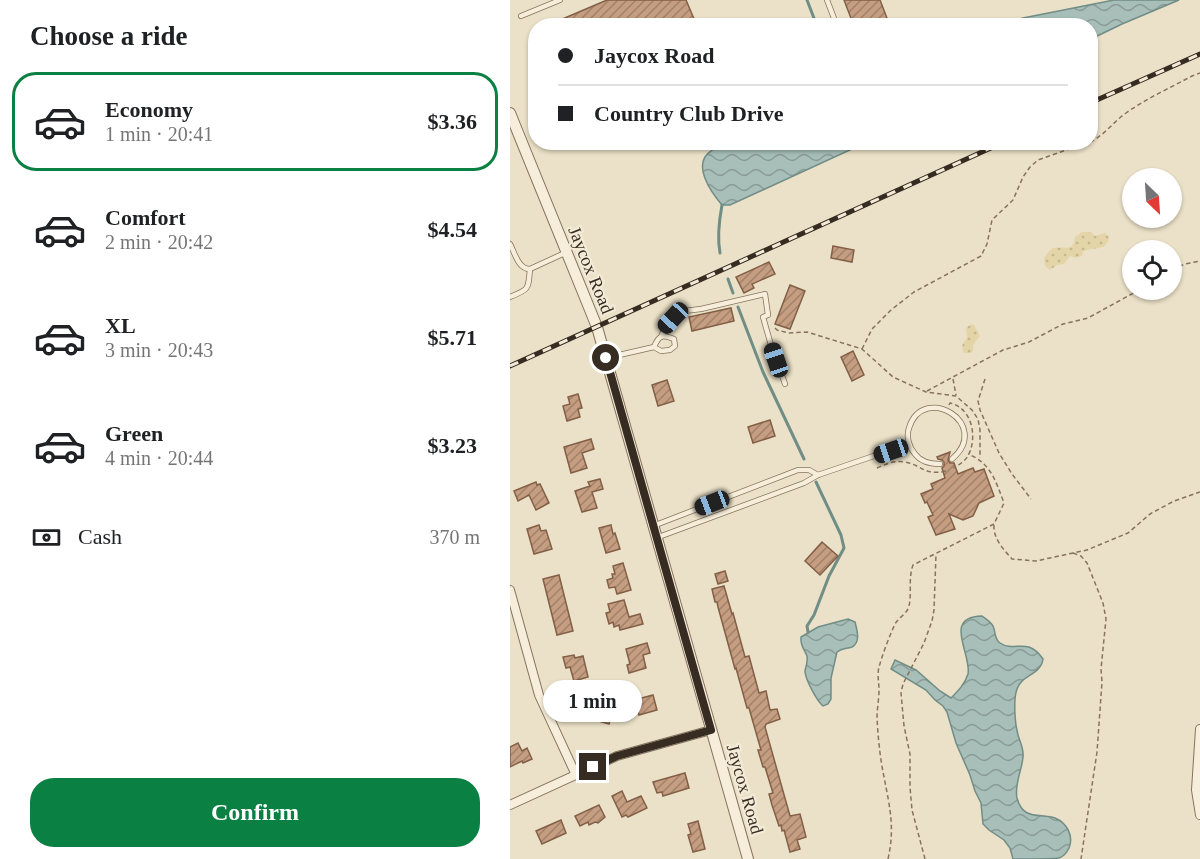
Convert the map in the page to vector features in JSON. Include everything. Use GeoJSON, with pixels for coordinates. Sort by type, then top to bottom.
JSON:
{"type":"FeatureCollection","features":[{"type":"Feature","properties":{"kind":"street","name":"Jaycox Road"},"geometry":{"type":"LineString","coordinates":[[510,113],[597,327],[748,859]]}},
{"type":"Feature","properties":{"kind":"street"},"geometry":{"type":"LineString","coordinates":[[510,590],[539,695],[576,775]]}},
{"type":"Feature","properties":{"kind":"street"},"geometry":{"type":"LineString","coordinates":[[1200,729],[1196,790],[1200,815]]}},
{"type":"Feature","properties":{"kind":"street"},"geometry":{"type":"LineString","coordinates":[[510,805],[617,756],[711,730]]}},
{"type":"Feature","properties":{"kind":"lane"},"geometry":{"type":"LineString","coordinates":[[520,16],[558,0]]}},
{"type":"Feature","properties":{"kind":"lane"},"geometry":{"type":"LineString","coordinates":[[827,0],[834,18]]}},
{"type":"Feature","properties":{"kind":"lane"},"geometry":{"type":"LineString","coordinates":[[510,244],[521,266],[530,269],[567,252]]}},
{"type":"Feature","properties":{"kind":"lane"},"geometry":{"type":"LineString","coordinates":[[510,297],[526,290],[530,269]]}},
{"type":"Feature","properties":{"kind":"lane"},"geometry":{"type":"LineString","coordinates":[[654,347],[665,327],[684,311],[765,294],[768,315],[763,317],[784,384]]}},
{"type":"Feature","properties":{"kind":"lane"},"geometry":{"type":"LineString","coordinates":[[606,358],[654,347],[662,351],[670,350],[675,346],[674,339],[661,337]]}},
{"type":"Feature","properties":{"kind":"lane"},"geometry":{"type":"LineString","coordinates":[[940,464],[920,459],[909,444],[908,430],[911,423],[916,416],[928,409],[945,409],[957,416],[961,423],[964,439],[959,453],[952,459]]}},
{"type":"Feature","properties":{"kind":"lane"},"geometry":{"type":"LineString","coordinates":[[656,538],[909,444]]}},
{"type":"Feature","properties":{"kind":"lane"},"geometry":{"type":"LineString","coordinates":[[653,526],[798,470],[809,470],[818,476]]}},
{"type":"Feature","properties":{"kind":"path"},"geometry":{"type":"LineString","coordinates":[[1098,138],[1120,117],[1200,73]]}},
{"type":"Feature","properties":{"kind":"path"},"geometry":{"type":"LineString","coordinates":[[862,349],[872,329],[914,292],[981,256],[987,244],[993,220],[1013,200],[1030,167],[1038,160],[1067,150]]}},
{"type":"Feature","properties":{"kind":"path"},"geometry":{"type":"LineString","coordinates":[[1182,265],[1200,261]]}},
{"type":"Feature","properties":{"kind":"path"},"geometry":{"type":"LineString","coordinates":[[926,392],[1003,350],[1029,342],[1063,324],[1088,318],[1122,299]]}},
{"type":"Feature","properties":{"kind":"path"},"geometry":{"type":"LineString","coordinates":[[773,326],[777,330],[807,333],[862,349],[893,377],[926,392],[956,396],[965,402],[978,419],[980,459]]}},
{"type":"Feature","properties":{"kind":"path"},"geometry":{"type":"LineString","coordinates":[[953,378],[956,396]]}},
{"type":"Feature","properties":{"kind":"path"},"geometry":{"type":"LineString","coordinates":[[985,379],[978,401],[980,410],[1011,474],[1031,499]]}},
{"type":"Feature","properties":{"kind":"path"},"geometry":{"type":"LineString","coordinates":[[960,407],[965,402]]}},
{"type":"Feature","properties":{"kind":"path"},"geometry":{"type":"LineString","coordinates":[[973,440],[980,441]]}},
{"type":"Feature","properties":{"kind":"path"},"geometry":{"type":"LineString","coordinates":[[968,454],[980,459],[994,477],[1004,503],[994,524],[994,531],[1002,547],[1012,559],[1036,561],[1087,550],[1128,533],[1150,514],[1174,501],[1200,492]]}},
{"type":"Feature","properties":{"kind":"path"},"geometry":{"type":"LineString","coordinates":[[877,468],[897,461],[935,473],[946,471]]}},
{"type":"Feature","properties":{"kind":"path"},"geometry":{"type":"LineString","coordinates":[[888,859],[892,842],[891,807],[884,776],[877,716],[879,667],[895,625],[909,606],[910,572],[913,565],[994,524]]}},
{"type":"Feature","properties":{"kind":"path"},"geometry":{"type":"LineString","coordinates":[[926,859],[912,810],[910,754],[901,709],[901,693],[903,684],[924,643],[934,610],[936,553]]}},
{"type":"Feature","properties":{"kind":"path"},"geometry":{"type":"LineString","coordinates":[[1073,554],[1081,556],[1087,563],[1103,603],[1106,619],[1097,752],[1081,859]]}},
{"type":"Feature","properties":{"kind":"sand"},"geometry":{"type":"Polygon","coordinates":[[[1082,232],[1091,232],[1095,236],[1105,233],[1109,237],[1108,242],[1103,247],[1083,252],[1082,256],[1076,258],[1070,256],[1064,264],[1057,265],[1050,270],[1045,266],[1044,259],[1049,251],[1054,248],[1071,247],[1075,237],[1082,232]]]}},
{"type":"Feature","properties":{"kind":"sand"},"geometry":{"type":"Polygon","coordinates":[[[971,324],[980,336],[973,345],[973,351],[964,353],[962,346],[967,338],[966,328],[971,324]]]}},
{"type":"Feature","properties":{"kind":"water"},"geometry":{"type":"Polygon","coordinates":[[[1114,0],[1179,0],[1098,36],[1098,18],[1023,18],[1114,0]]]}},
{"type":"Feature","properties":{"kind":"water"},"geometry":{"type":"Polygon","coordinates":[[[850,150],[730,205],[722,205],[705,178],[703,163],[711,151],[850,150]]]}},
{"type":"Feature","properties":{"kind":"water"},"geometry":{"type":"Polygon","coordinates":[[[982,616],[993,626],[1000,643],[1005,646],[1032,648],[1043,659],[1039,668],[1022,681],[1017,689],[1016,725],[1023,754],[1016,793],[1023,810],[1033,815],[1055,818],[1066,827],[1071,839],[1069,848],[1059,858],[1013,859],[1010,848],[1004,840],[983,824],[981,803],[956,743],[947,712],[926,690],[891,669],[895,660],[916,670],[951,698],[959,690],[968,674],[961,630],[970,618],[982,616]]]}},
{"type":"Feature","properties":{"kind":"water"},"geometry":{"type":"Polygon","coordinates":[[[848,619],[855,622],[857,642],[852,647],[837,652],[831,678],[831,699],[823,706],[807,679],[805,671],[807,656],[801,637],[818,627],[848,619]]]}},
{"type":"Feature","properties":{"kind":"building"},"geometry":{"type":"Polygon","coordinates":[[[607,0],[686,0],[694,18],[565,18],[607,0]]]}},
{"type":"Feature","properties":{"kind":"building"},"geometry":{"type":"Polygon","coordinates":[[[844,0],[880,0],[887,18],[851,18],[844,0]]]}},
{"type":"Feature","properties":{"kind":"building"},"geometry":{"type":"Polygon","coordinates":[[[833,246],[854,250],[852,262],[831,258],[833,246]]]}},
{"type":"Feature","properties":{"kind":"building"},"geometry":{"type":"Polygon","coordinates":[[[769,262],[775,274],[752,284],[754,288],[744,293],[736,277],[769,262]]]}},
{"type":"Feature","properties":{"kind":"building"},"geometry":{"type":"Polygon","coordinates":[[[790,285],[805,291],[790,329],[775,324],[790,285]]]}},
{"type":"Feature","properties":{"kind":"building"},"geometry":{"type":"Polygon","coordinates":[[[731,308],[734,321],[692,331],[689,317],[731,308]]]}},
{"type":"Feature","properties":{"kind":"building"},"geometry":{"type":"Polygon","coordinates":[[[853,351],[864,375],[852,381],[841,357],[853,351]]]}},
{"type":"Feature","properties":{"kind":"building"},"geometry":{"type":"Polygon","coordinates":[[[667,380],[674,401],[658,406],[652,385],[667,380]]]}},
{"type":"Feature","properties":{"kind":"building"},"geometry":{"type":"Polygon","coordinates":[[[578,394],[582,408],[578,409],[580,417],[567,421],[563,406],[570,404],[568,397],[578,394]]]}},
{"type":"Feature","properties":{"kind":"building"},"geometry":{"type":"Polygon","coordinates":[[[770,420],[775,436],[753,443],[748,427],[770,420]]]}},
{"type":"Feature","properties":{"kind":"building"},"geometry":{"type":"Polygon","coordinates":[[[591,439],[594,449],[582,453],[587,468],[571,473],[564,447],[591,439]]]}},
{"type":"Feature","properties":{"kind":"building"},"geometry":{"type":"Polygon","coordinates":[[[950,452],[948,460],[954,463],[958,474],[973,468],[975,472],[984,469],[994,496],[979,503],[973,516],[963,520],[949,514],[955,529],[936,535],[928,517],[933,515],[921,494],[933,489],[931,484],[945,478],[942,468],[944,462],[937,457],[950,452]]]}},
{"type":"Feature","properties":{"kind":"building"},"geometry":{"type":"Polygon","coordinates":[[[600,479],[603,489],[592,492],[597,508],[582,512],[575,491],[590,486],[588,482],[600,479]]]}},
{"type":"Feature","properties":{"kind":"building"},"geometry":{"type":"Polygon","coordinates":[[[536,482],[537,485],[540,484],[549,503],[536,510],[529,495],[518,501],[514,491],[536,482]]]}},
{"type":"Feature","properties":{"kind":"building"},"geometry":{"type":"Polygon","coordinates":[[[539,525],[541,531],[546,530],[552,549],[534,554],[527,529],[539,525]]]}},
{"type":"Feature","properties":{"kind":"building"},"geometry":{"type":"Polygon","coordinates":[[[611,525],[620,549],[606,553],[599,528],[611,525]]]}},
{"type":"Feature","properties":{"kind":"building"},"geometry":{"type":"Polygon","coordinates":[[[822,542],[838,556],[820,575],[805,561],[822,542]]]}},
{"type":"Feature","properties":{"kind":"building"},"geometry":{"type":"Polygon","coordinates":[[[623,563],[631,590],[617,594],[615,587],[609,588],[607,580],[613,578],[612,574],[615,574],[613,566],[623,563]]]}},
{"type":"Feature","properties":{"kind":"building"},"geometry":{"type":"Polygon","coordinates":[[[725,571],[728,581],[718,584],[715,574],[725,571]]]}},
{"type":"Feature","properties":{"kind":"building"},"geometry":{"type":"Polygon","coordinates":[[[559,575],[573,631],[557,635],[543,579],[559,575]]]}},
{"type":"Feature","properties":{"kind":"building"},"geometry":{"type":"Polygon","coordinates":[[[724,586],[745,657],[749,656],[759,693],[766,691],[770,710],[777,709],[780,719],[766,724],[765,727],[790,816],[800,814],[806,837],[797,840],[800,849],[790,852],[784,830],[782,831],[781,825],[779,826],[772,805],[769,794],[773,793],[758,750],[761,750],[735,669],[717,602],[715,602],[712,589],[724,586]]]}},
{"type":"Feature","properties":{"kind":"building"},"geometry":{"type":"Polygon","coordinates":[[[624,600],[629,617],[640,614],[643,624],[620,630],[619,625],[614,627],[613,622],[609,624],[606,613],[610,612],[608,604],[624,600]]]}},
{"type":"Feature","properties":{"kind":"building"},"geometry":{"type":"Polygon","coordinates":[[[647,643],[650,653],[643,655],[646,668],[629,673],[627,665],[630,664],[626,649],[647,643]]]}},
{"type":"Feature","properties":{"kind":"building"},"geometry":{"type":"Polygon","coordinates":[[[574,655],[575,658],[583,656],[588,677],[574,681],[570,667],[566,668],[563,657],[574,655]]]}},
{"type":"Feature","properties":{"kind":"building"},"geometry":{"type":"Polygon","coordinates":[[[653,695],[657,710],[639,715],[638,711],[630,713],[627,702],[653,695]]]}},
{"type":"Feature","properties":{"kind":"building"},"geometry":{"type":"Polygon","coordinates":[[[590,704],[613,710],[609,724],[587,716],[590,704]]]}},
{"type":"Feature","properties":{"kind":"building"},"geometry":{"type":"Polygon","coordinates":[[[518,743],[522,751],[527,748],[532,759],[510,767],[510,747],[518,743]]]}},
{"type":"Feature","properties":{"kind":"building"},"geometry":{"type":"Polygon","coordinates":[[[685,773],[689,788],[663,796],[662,792],[657,793],[653,782],[685,773]]]}},
{"type":"Feature","properties":{"kind":"building"},"geometry":{"type":"Polygon","coordinates":[[[622,791],[627,802],[641,796],[647,808],[628,817],[626,815],[622,817],[612,796],[622,791]]]}},
{"type":"Feature","properties":{"kind":"building"},"geometry":{"type":"Polygon","coordinates":[[[599,805],[605,817],[598,823],[589,825],[588,822],[580,826],[575,816],[599,805]]]}},
{"type":"Feature","properties":{"kind":"building"},"geometry":{"type":"Polygon","coordinates":[[[561,820],[566,833],[542,844],[536,831],[561,820]]]}},
{"type":"Feature","properties":{"kind":"building"},"geometry":{"type":"Polygon","coordinates":[[[698,821],[705,849],[693,852],[688,835],[691,834],[688,824],[698,821]]]}},
{"type":"Feature","properties":{"kind":"waterway"},"geometry":{"type":"LineString","coordinates":[[807,0],[814,18]]}},
{"type":"Feature","properties":{"kind":"waterway"},"geometry":{"type":"LineString","coordinates":[[720,253],[719,229],[722,205]]}},
{"type":"Feature","properties":{"kind":"waterway"},"geometry":{"type":"LineString","coordinates":[[728,279],[733,293]]}},
{"type":"Feature","properties":{"kind":"waterway"},"geometry":{"type":"LineString","coordinates":[[738,307],[763,372],[804,459]]}},
{"type":"Feature","properties":{"kind":"waterway"},"geometry":{"type":"LineString","coordinates":[[808,632],[807,626],[844,548],[841,535],[816,482]]}},
{"type":"Feature","properties":{"kind":"railway"},"geometry":{"type":"LineString","coordinates":[[1098,99],[1200,54]]}},
{"type":"Feature","properties":{"kind":"railway"},"geometry":{"type":"LineString","coordinates":[[510,366],[986,150]]}},
{"type":"Feature","properties":{"kind":"route"},"geometry":{"type":"LineString","coordinates":[[593,767],[617,756],[711,730],[606,358]]}}]}
